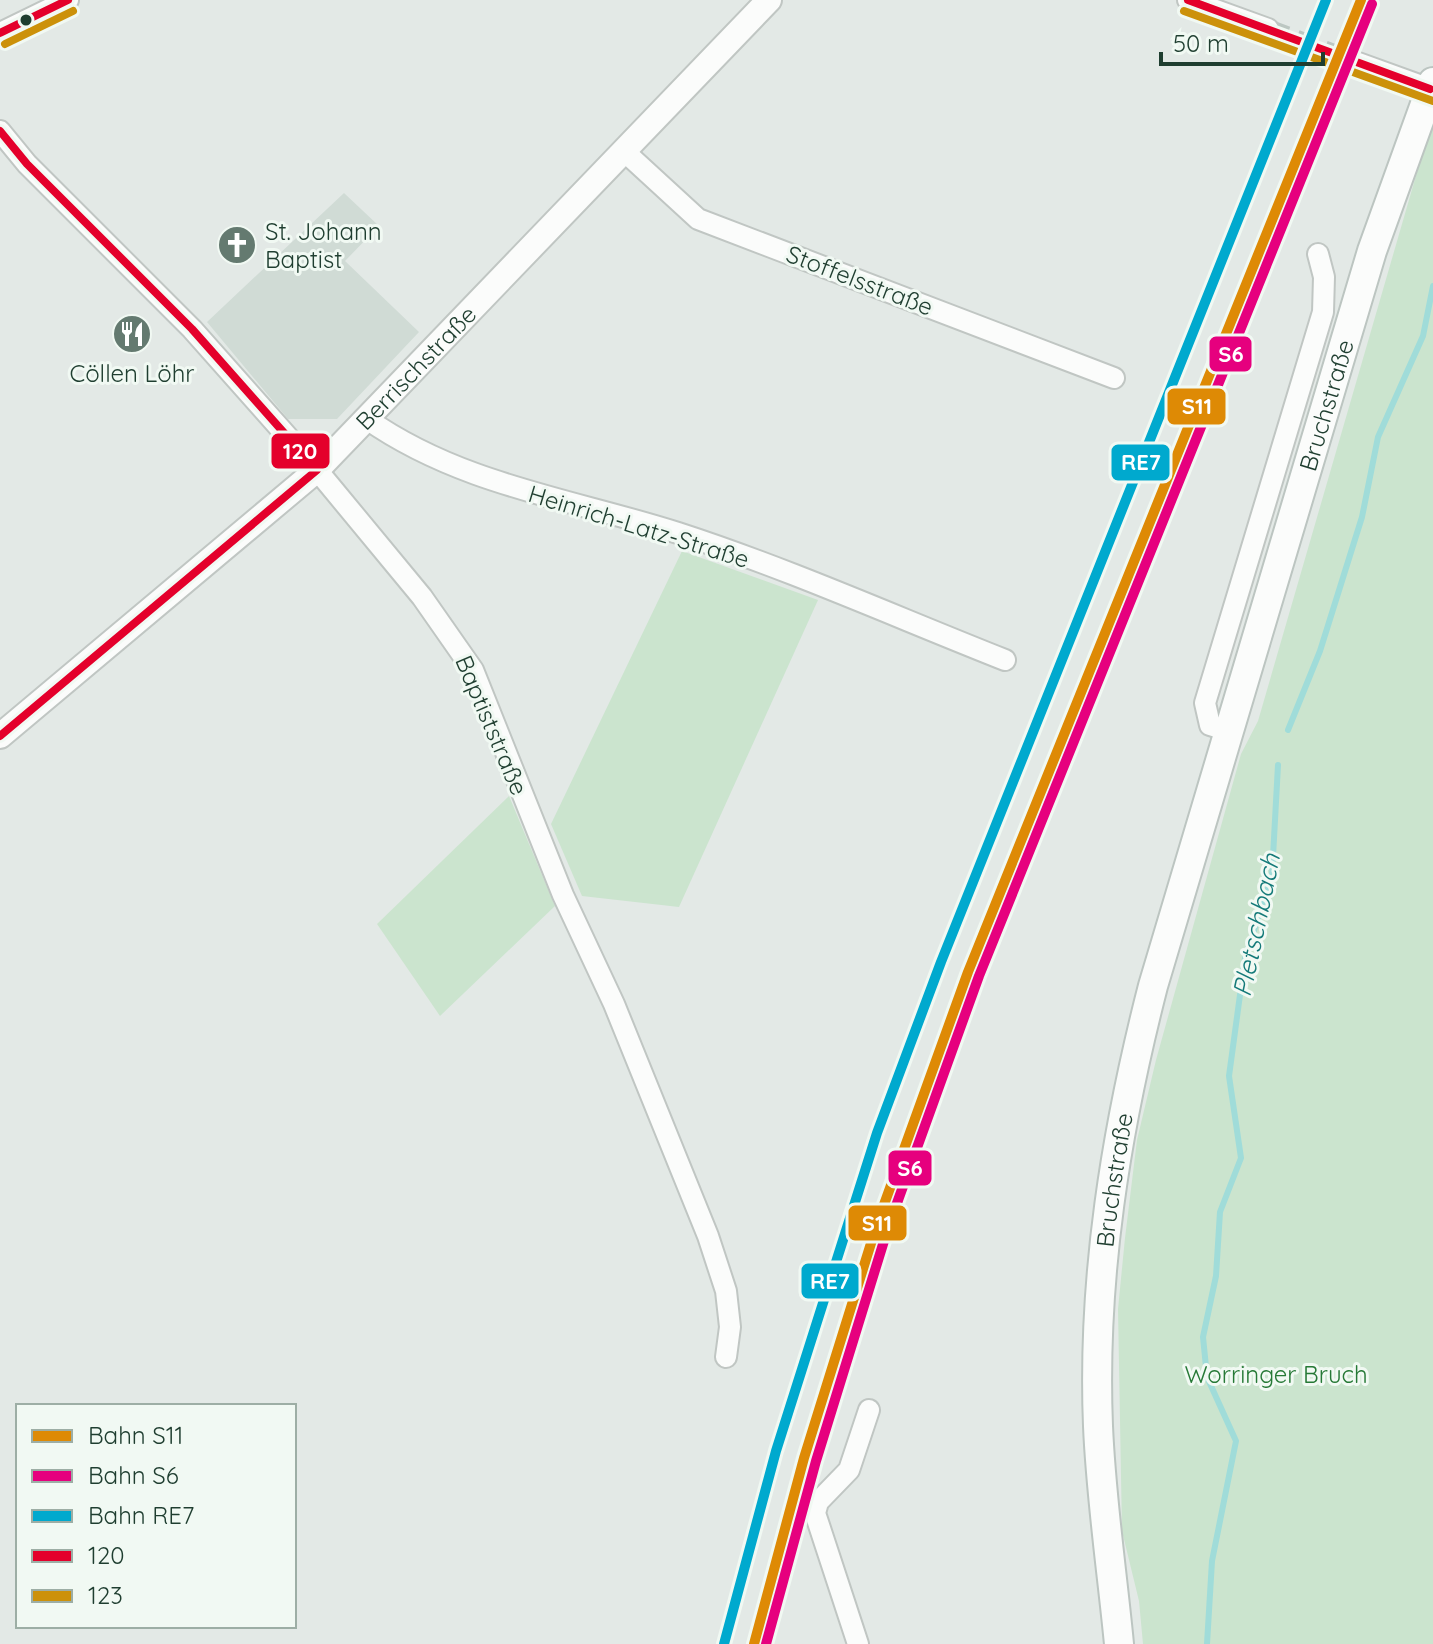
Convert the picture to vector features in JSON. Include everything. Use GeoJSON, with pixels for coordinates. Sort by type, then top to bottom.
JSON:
{"type":"FeatureCollection","features":[{"type":"Feature","properties":{"kind":"main road","name":"Bruchstraße"},"geometry":{"type":"LineString","coordinates":[[1119,1644],[1098,1425],[1099,1316],[1106,1224],[1131,1071],[1372,251],[1432,86]]}},
{"type":"Feature","properties":{"kind":"street"},"geometry":{"type":"LineString","coordinates":[[0,33],[68,0]]}},
{"type":"Feature","properties":{"kind":"street","name":"Berrischstraße"},"geometry":{"type":"LineString","coordinates":[[0,736],[317,470],[769,0]]}},
{"type":"Feature","properties":{"kind":"street"},"geometry":{"type":"LineString","coordinates":[[1188,0],[1268,29]]}},
{"type":"Feature","properties":{"kind":"street"},"geometry":{"type":"LineString","coordinates":[[1347,59],[1432,86]]}},
{"type":"Feature","properties":{"kind":"street","name":"Baptiststraße"},"geometry":{"type":"LineString","coordinates":[[0,131],[27,164],[192,329],[317,470],[422,597],[473,670],[563,895],[614,1004],[708,1236],[726,1291],[730,1327],[726,1357]]}},
{"type":"Feature","properties":{"kind":"street","name":"Stoffelsstraße"},"geometry":{"type":"LineString","coordinates":[[625,152],[698,219],[1114,378]]}},
{"type":"Feature","properties":{"kind":"street","name":"Bruchstraße"},"geometry":{"type":"LineString","coordinates":[[1229,731],[1210,725],[1205,703],[1323,312],[1324,277],[1318,254]]}},
{"type":"Feature","properties":{"kind":"street","name":"Heinrich-Latz-Straße"},"geometry":{"type":"LineString","coordinates":[[367,419],[392,437],[489,480],[720,547],[1005,660]]}},
{"type":"Feature","properties":{"kind":"street"},"geometry":{"type":"LineString","coordinates":[[858,1644],[815,1513],[818,1502],[849,1470],[869,1410]]}},
{"type":"Feature","properties":{"kind":"shaded area"},"geometry":{"type":"Polygon","coordinates":[[[344,193],[379,226],[345,261],[419,332],[337,419],[288,419],[207,322],[344,193]]]}},
{"type":"Feature","properties":{"kind":"green space","name":"Worringer Bruch"},"geometry":{"type":"Polygon","coordinates":[[[1433,117],[1433,1644],[1143,1644],[1139,1601],[1122,1531],[1118,1309],[1137,1140],[1156,1060],[1241,754],[1258,721],[1433,117]]]}},
{"type":"Feature","properties":{"kind":"green space"},"geometry":{"type":"Polygon","coordinates":[[[682,551],[818,600],[679,907],[582,896],[551,824],[682,551]]]}},
{"type":"Feature","properties":{"kind":"green space"},"geometry":{"type":"Polygon","coordinates":[[[509,796],[555,906],[440,1016],[377,924],[509,796]]]}},
{"type":"Feature","properties":{"kind":"waterway","name":"Pletschbach"},"geometry":{"type":"LineString","coordinates":[[1288,730],[1320,651],[1362,517],[1378,437],[1423,336],[1433,286]]}},
{"type":"Feature","properties":{"kind":"waterway","name":"Pletschbach"},"geometry":{"type":"LineString","coordinates":[[1207,1644],[1212,1561],[1236,1441],[1207,1377],[1203,1337],[1216,1276],[1220,1212],[1241,1158],[1229,1076],[1245,958],[1272,875],[1278,765]]}},
{"type":"Feature","properties":{"kind":"tunnel"},"geometry":{"type":"LineString","coordinates":[[1268,29],[1347,59]]}},
{"type":"Feature","properties":{"kind":"rail line","name":"RE7"},"geometry":{"type":"LineString","coordinates":[[724,1644],[776,1451],[877,1133],[941,962],[1326,0]]}},
{"type":"Feature","properties":{"kind":"rail line","name":"S11"},"geometry":{"type":"LineString","coordinates":[[754,1644],[804,1458],[877,1224],[968,972],[1361,0]]}},
{"type":"Feature","properties":{"kind":"rail line","name":"S6"},"geometry":{"type":"LineString","coordinates":[[766,1644],[816,1461],[888,1228],[979,976],[1372,4]]}},
{"type":"Feature","properties":{"kind":"transit line","name":"120"},"geometry":{"type":"LineString","coordinates":[[0,33],[68,0]]}},
{"type":"Feature","properties":{"kind":"transit line","name":"120"},"geometry":{"type":"LineString","coordinates":[[1188,0],[1430,89]]}},
{"type":"Feature","properties":{"kind":"transit line","name":"123"},"geometry":{"type":"LineString","coordinates":[[5,44],[73,11]]}},
{"type":"Feature","properties":{"kind":"transit line","name":"123"},"geometry":{"type":"LineString","coordinates":[[1184,11],[1433,101]]}},
{"type":"Feature","properties":{"kind":"transit line","name":"120"},"geometry":{"type":"LineString","coordinates":[[0,131],[27,164],[192,329],[317,470],[0,736]]}},
{"type":"Feature","properties":{"kind":"place","name":"St. Johann Baptist"},"geometry":{"type":"Point","coordinates":[237,245]}},
{"type":"Feature","properties":{"kind":"place","name":"Cöllen Löhr"},"geometry":{"type":"Point","coordinates":[132,334]}}]}
